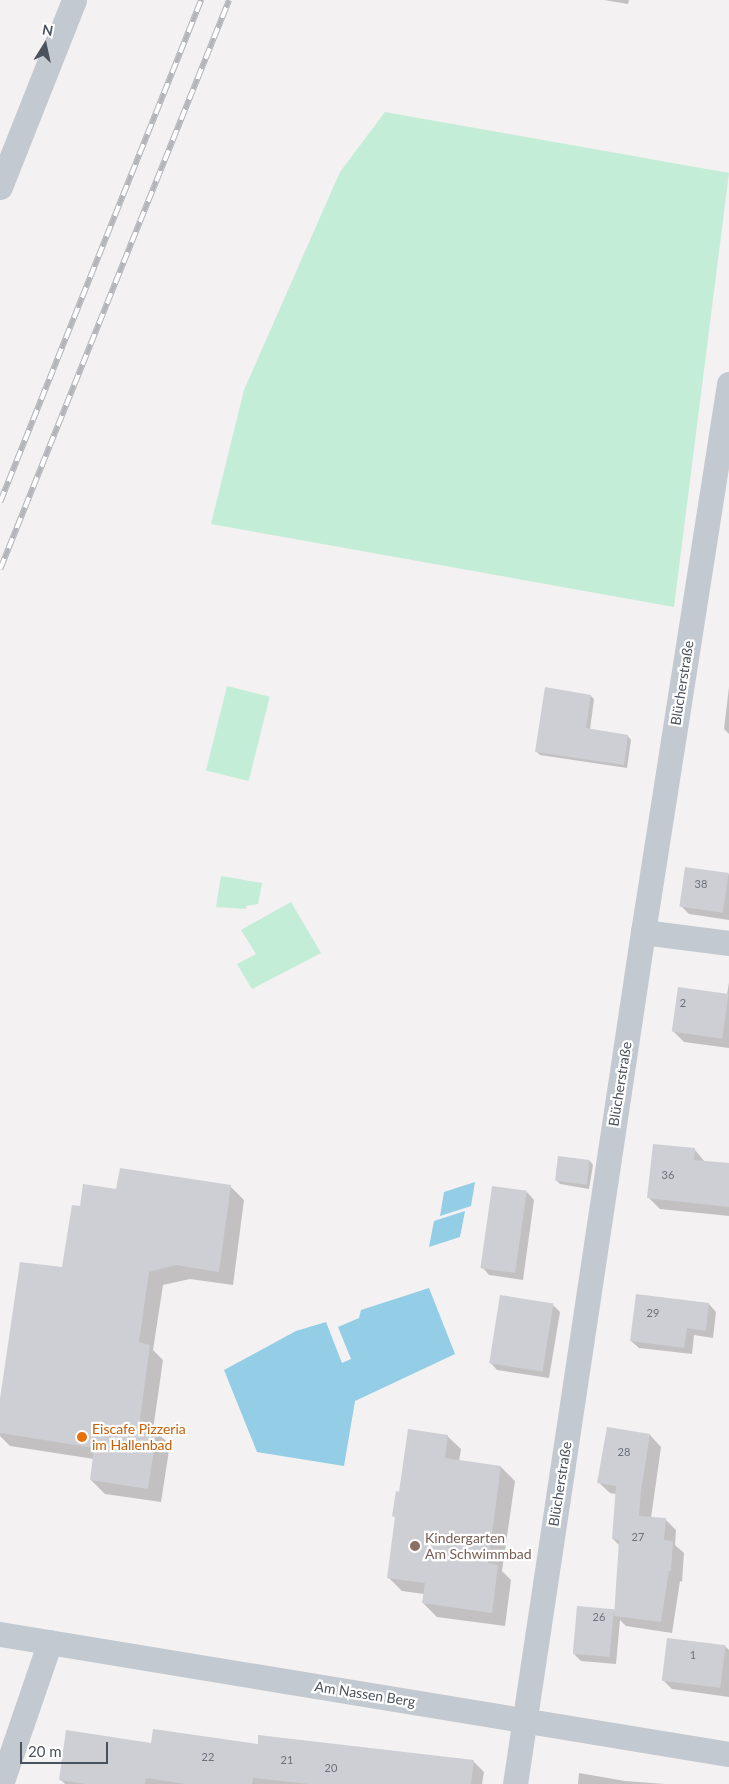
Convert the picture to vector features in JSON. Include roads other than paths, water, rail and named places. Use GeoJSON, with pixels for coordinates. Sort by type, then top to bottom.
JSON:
{"type":"FeatureCollection","features":[{"type":"Feature","properties":{"kind":"street"},"geometry":{"type":"LineString","coordinates":[[0,187],[74,0]]}},
{"type":"Feature","properties":{"kind":"street","name":"Blücherstraße"},"geometry":{"type":"LineString","coordinates":[[515,1784],[643,932],[729,384]]}},
{"type":"Feature","properties":{"kind":"street"},"geometry":{"type":"LineString","coordinates":[[643,932],[729,943]]}},
{"type":"Feature","properties":{"kind":"street","name":"Am Nassen Berg"},"geometry":{"type":"LineString","coordinates":[[0,1634],[729,1754]]}},
{"type":"Feature","properties":{"kind":"street"},"geometry":{"type":"LineString","coordinates":[[1,1784],[50,1642]]}},
{"type":"Feature","properties":{"kind":"water"},"geometry":{"type":"Polygon","coordinates":[[[475,1182],[471,1206],[440,1216],[444,1192],[475,1182]]]}},
{"type":"Feature","properties":{"kind":"water"},"geometry":{"type":"Polygon","coordinates":[[[465,1211],[460,1237],[429,1247],[434,1221],[465,1211]]]}},
{"type":"Feature","properties":{"kind":"water"},"geometry":{"type":"Polygon","coordinates":[[[429,1288],[455,1354],[355,1401],[344,1466],[257,1452],[224,1370],[296,1331],[326,1322],[342,1363],[351,1359],[338,1327],[359,1318],[361,1310],[429,1288]]]}},
{"type":"Feature","properties":{"kind":"railway"},"geometry":{"type":"LineString","coordinates":[[0,502],[201,0]]}},
{"type":"Feature","properties":{"kind":"railway"},"geometry":{"type":"LineString","coordinates":[[0,569],[229,0]]}},
{"type":"Feature","properties":{"kind":"place","name":"Eiscafe Pizzeria im Hallenbad"},"geometry":{"type":"Point","coordinates":[82,1437]}},
{"type":"Feature","properties":{"kind":"place","name":"Kindergarten Am Schwimmbad"},"geometry":{"type":"Point","coordinates":[415,1546]}}]}
